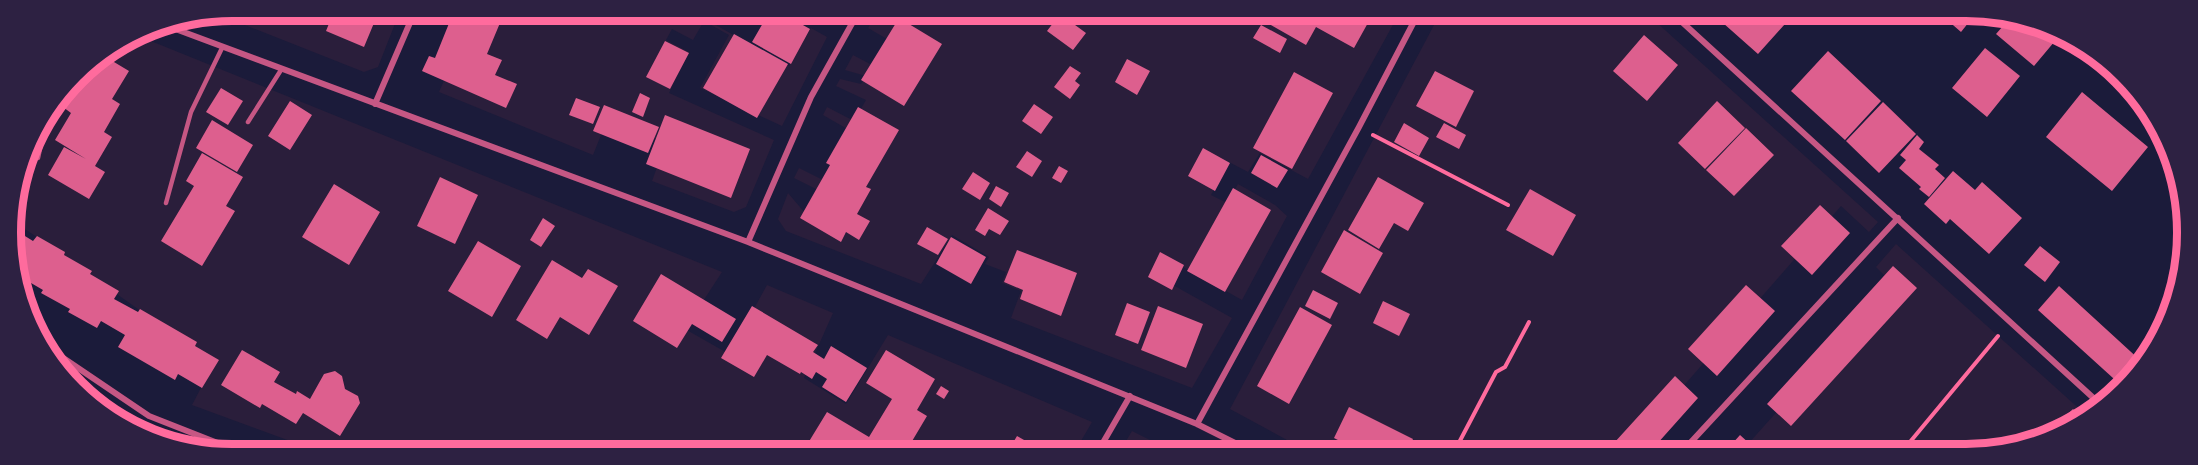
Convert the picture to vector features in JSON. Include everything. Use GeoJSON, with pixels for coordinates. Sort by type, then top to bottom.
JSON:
{"type":"FeatureCollection","features":[{"type":"Feature","properties":{"kind":"street"},"geometry":{"type":"LineString","coordinates":[[375,104],[411,21]]}},
{"type":"Feature","properties":{"kind":"street"},"geometry":{"type":"LineString","coordinates":[[748,242],[811,97],[853,21]]}},
{"type":"Feature","properties":{"kind":"street"},"geometry":{"type":"LineString","coordinates":[[1197,424],[1359,128],[1414,21]]}},
{"type":"Feature","properties":{"kind":"street"},"geometry":{"type":"LineString","coordinates":[[1681,21],[2095,399]]}},
{"type":"Feature","properties":{"kind":"street"},"geometry":{"type":"LineString","coordinates":[[175,29],[748,242],[1130,396],[1197,424],[1237,444]]}},
{"type":"Feature","properties":{"kind":"street"},"geometry":{"type":"LineString","coordinates":[[1689,444],[1898,218]]}},
{"type":"Feature","properties":{"kind":"street"},"geometry":{"type":"LineString","coordinates":[[63,358],[148,416],[220,444]]}},
{"type":"Feature","properties":{"kind":"street"},"geometry":{"type":"LineString","coordinates":[[1102,444],[1130,396]]}},
{"type":"Feature","properties":{"kind":"lane"},"geometry":{"type":"LineString","coordinates":[[166,203],[191,112],[222,48]]}},
{"type":"Feature","properties":{"kind":"lane"},"geometry":{"type":"LineString","coordinates":[[248,122],[280,70]]}},
{"type":"Feature","properties":{"kind":"lane"},"geometry":{"type":"LineString","coordinates":[[38,158],[42,141]]}},
{"type":"Feature","properties":{"kind":"path"},"geometry":{"type":"LineString","coordinates":[[1381,139],[1508,205]]}},
{"type":"Feature","properties":{"kind":"path"},"geometry":{"type":"LineString","coordinates":[[1908,444],[2010,321]]}},
{"type":"Feature","properties":{"kind":"path"},"geometry":{"type":"LineString","coordinates":[[1458,444],[1496,372],[1505,367],[1529,322]]}},
{"type":"Feature","properties":{"kind":"shaded area"},"geometry":{"type":"Polygon","coordinates":[[[235,21],[396,21],[378,67],[364,72],[235,21]]]}},
{"type":"Feature","properties":{"kind":"shaded area"},"geometry":{"type":"Polygon","coordinates":[[[471,21],[704,21],[693,40],[672,29],[666,40],[689,52],[669,93],[774,140],[746,207],[734,212],[652,181],[666,143],[607,120],[593,155],[439,92],[471,21]]]}},
{"type":"Feature","properties":{"kind":"shaded area"},"geometry":{"type":"Polygon","coordinates":[[[704,21],[709,21],[789,66],[811,28],[827,37],[782,126],[700,88],[729,35],[704,21]]]}},
{"type":"Feature","properties":{"kind":"shaded area"},"geometry":{"type":"Polygon","coordinates":[[[872,21],[899,23],[900,21],[1395,21],[1308,179],[1260,153],[1248,172],[1229,162],[1211,195],[1227,203],[1238,184],[1275,205],[1287,216],[1242,300],[1183,267],[1173,285],[1232,318],[1192,388],[1011,318],[1021,291],[1002,283],[1006,272],[985,264],[989,257],[952,235],[921,284],[786,231],[778,219],[788,193],[805,213],[818,190],[794,178],[799,168],[823,180],[849,130],[823,115],[827,107],[854,121],[866,100],[836,86],[840,79],[861,84],[866,76],[845,70],[853,55],[872,65],[887,39],[868,28],[872,21]]]}},
{"type":"Feature","properties":{"kind":"shaded area"},"geometry":{"type":"Polygon","coordinates":[[[1436,21],[1655,21],[1878,222],[1869,232],[1841,206],[1633,444],[1294,444],[1230,409],[1436,21]]]}},
{"type":"Feature","properties":{"kind":"shaded area"},"geometry":{"type":"Polygon","coordinates":[[[147,39],[722,272],[685,329],[729,354],[767,285],[833,313],[804,378],[846,404],[888,335],[1092,422],[1079,444],[298,444],[192,405],[214,363],[21,228],[25,191],[32,165],[49,127],[73,93],[93,73],[127,49],[147,39]]]}},
{"type":"Feature","properties":{"kind":"shaded area"},"geometry":{"type":"Polygon","coordinates":[[[1896,244],[2080,410],[2033,433],[1979,444],[1748,444],[1892,283],[1876,267],[1896,244]]]}},
{"type":"Feature","properties":{"kind":"shaded area"},"geometry":{"type":"Polygon","coordinates":[[[1132,431],[1158,444],[1124,444],[1132,431]]]}},
{"type":"Feature","properties":{"kind":"building"},"geometry":{"type":"Polygon","coordinates":[[[330,21],[375,21],[364,47],[326,31],[330,21]]]}},
{"type":"Feature","properties":{"kind":"building"},"geometry":{"type":"Polygon","coordinates":[[[450,21],[501,21],[487,54],[502,60],[495,75],[517,84],[506,108],[422,71],[429,56],[435,58],[450,21]]]}},
{"type":"Feature","properties":{"kind":"building"},"geometry":{"type":"Polygon","coordinates":[[[764,21],[796,21],[810,29],[791,64],[752,42],[764,21]]]}},
{"type":"Feature","properties":{"kind":"building"},"geometry":{"type":"Polygon","coordinates":[[[897,21],[904,21],[942,44],[904,106],[861,80],[897,21]]]}},
{"type":"Feature","properties":{"kind":"building"},"geometry":{"type":"Polygon","coordinates":[[[1055,21],[1070,21],[1086,33],[1073,50],[1047,31],[1055,21]]]}},
{"type":"Feature","properties":{"kind":"building"},"geometry":{"type":"Polygon","coordinates":[[[1264,21],[1369,21],[1354,48],[1316,27],[1306,45],[1264,21]]]}},
{"type":"Feature","properties":{"kind":"building"},"geometry":{"type":"Polygon","coordinates":[[[1725,21],[1782,21],[1785,24],[1758,54],[1723,23],[1725,21]]]}},
{"type":"Feature","properties":{"kind":"building"},"geometry":{"type":"Polygon","coordinates":[[[1948,21],[1970,21],[1961,32],[1948,21]]]}},
{"type":"Feature","properties":{"kind":"building"},"geometry":{"type":"Polygon","coordinates":[[[1261,25],[1287,39],[1280,53],[1253,38],[1261,25]]]}},
{"type":"Feature","properties":{"kind":"building"},"geometry":{"type":"Polygon","coordinates":[[[2004,25],[2033,32],[2055,41],[2034,66],[1996,34],[2004,25]]]}},
{"type":"Feature","properties":{"kind":"building"},"geometry":{"type":"Polygon","coordinates":[[[734,34],[788,64],[757,118],[703,88],[734,34]]]}},
{"type":"Feature","properties":{"kind":"building"},"geometry":{"type":"Polygon","coordinates":[[[1644,35],[1678,65],[1647,101],[1613,71],[1644,35]]]}},
{"type":"Feature","properties":{"kind":"building"},"geometry":{"type":"Polygon","coordinates":[[[665,41],[689,53],[670,89],[646,77],[665,41]]]}},
{"type":"Feature","properties":{"kind":"building"},"geometry":{"type":"Polygon","coordinates":[[[1985,48],[2020,76],[1987,117],[1952,88],[1985,48]]]}},
{"type":"Feature","properties":{"kind":"building"},"geometry":{"type":"Polygon","coordinates":[[[1828,51],[1881,101],[1845,140],[1791,91],[1828,51]]]}},
{"type":"Feature","properties":{"kind":"building"},"geometry":{"type":"Polygon","coordinates":[[[1127,59],[1150,71],[1137,95],[1115,82],[1127,59]]]}},
{"type":"Feature","properties":{"kind":"building"},"geometry":{"type":"Polygon","coordinates":[[[111,60],[129,71],[112,99],[120,104],[104,132],[112,137],[95,166],[105,172],[89,199],[48,175],[64,147],[86,159],[55,140],[71,113],[63,107],[93,73],[111,60]]]}},
{"type":"Feature","properties":{"kind":"building"},"geometry":{"type":"Polygon","coordinates":[[[1070,66],[1081,73],[1075,81],[1080,85],[1070,99],[1054,87],[1070,66]]]}},
{"type":"Feature","properties":{"kind":"building"},"geometry":{"type":"Polygon","coordinates":[[[1435,71],[1474,91],[1456,127],[1416,106],[1435,71]]]}},
{"type":"Feature","properties":{"kind":"building"},"geometry":{"type":"Polygon","coordinates":[[[1294,72],[1333,93],[1292,169],[1253,148],[1294,72]]]}},
{"type":"Feature","properties":{"kind":"building"},"geometry":{"type":"Polygon","coordinates":[[[221,88],[243,101],[228,125],[206,112],[221,88]]]}},
{"type":"Feature","properties":{"kind":"building"},"geometry":{"type":"Polygon","coordinates":[[[2082,92],[2148,147],[2112,191],[2046,137],[2082,92]]]}},
{"type":"Feature","properties":{"kind":"building"},"geometry":{"type":"Polygon","coordinates":[[[640,93],[650,98],[643,117],[632,112],[640,93]]]}},
{"type":"Feature","properties":{"kind":"building"},"geometry":{"type":"Polygon","coordinates":[[[576,98],[600,107],[593,124],[569,115],[576,98]]]}},
{"type":"Feature","properties":{"kind":"building"},"geometry":{"type":"Polygon","coordinates":[[[290,101],[312,115],[290,150],[268,136],[290,101]]]}},
{"type":"Feature","properties":{"kind":"building"},"geometry":{"type":"Polygon","coordinates":[[[1717,101],[1745,128],[1705,169],[1678,143],[1717,101]]]}},
{"type":"Feature","properties":{"kind":"building"},"geometry":{"type":"Polygon","coordinates":[[[1883,102],[1916,134],[1879,173],[1846,141],[1883,102]]]}},
{"type":"Feature","properties":{"kind":"building"},"geometry":{"type":"Polygon","coordinates":[[[1034,104],[1053,117],[1041,134],[1022,121],[1034,104]]]}},
{"type":"Feature","properties":{"kind":"building"},"geometry":{"type":"Polygon","coordinates":[[[604,105],[659,127],[648,153],[593,131],[604,105]]]}},
{"type":"Feature","properties":{"kind":"building"},"geometry":{"type":"Polygon","coordinates":[[[858,107],[899,130],[866,187],[871,189],[857,214],[870,221],[859,240],[846,232],[841,242],[800,218],[830,165],[826,163],[858,107]]]}},
{"type":"Feature","properties":{"kind":"building"},"geometry":{"type":"Polygon","coordinates":[[[665,115],[750,149],[731,198],[646,164],[665,115]]]}},
{"type":"Feature","properties":{"kind":"building"},"geometry":{"type":"Polygon","coordinates":[[[212,120],[253,145],[237,172],[196,148],[212,120]]]}},
{"type":"Feature","properties":{"kind":"building"},"geometry":{"type":"Polygon","coordinates":[[[1404,123],[1429,138],[1419,156],[1394,142],[1404,123]]]}},
{"type":"Feature","properties":{"kind":"building"},"geometry":{"type":"Polygon","coordinates":[[[1444,123],[1466,135],[1459,149],[1436,137],[1444,123]]]}},
{"type":"Feature","properties":{"kind":"building"},"geometry":{"type":"Polygon","coordinates":[[[1746,128],[1774,155],[1734,196],[1706,170],[1746,128]]]}},
{"type":"Feature","properties":{"kind":"building"},"geometry":{"type":"Polygon","coordinates":[[[1917,135],[1924,142],[1919,149],[1939,165],[1935,169],[1945,178],[1929,197],[1899,168],[1906,160],[1900,155],[1917,135]]]}},
{"type":"Feature","properties":{"kind":"building"},"geometry":{"type":"Polygon","coordinates":[[[1203,148],[1230,163],[1215,191],[1188,176],[1203,148]]]}},
{"type":"Feature","properties":{"kind":"building"},"geometry":{"type":"Polygon","coordinates":[[[1027,151],[1042,161],[1032,177],[1016,167],[1027,151]]]}},
{"type":"Feature","properties":{"kind":"building"},"geometry":{"type":"Polygon","coordinates":[[[202,153],[243,177],[226,206],[235,211],[202,266],[161,241],[194,186],[186,181],[202,153]]]}},
{"type":"Feature","properties":{"kind":"building"},"geometry":{"type":"Polygon","coordinates":[[[1261,155],[1288,170],[1277,188],[1251,173],[1261,155]]]}},
{"type":"Feature","properties":{"kind":"building"},"geometry":{"type":"Polygon","coordinates":[[[1059,166],[1068,171],[1061,183],[1052,178],[1059,166]]]}},
{"type":"Feature","properties":{"kind":"building"},"geometry":{"type":"Polygon","coordinates":[[[1953,171],[1975,190],[1982,182],[2022,218],[1989,254],[1950,219],[1946,224],[1924,204],[1953,171]]]}},
{"type":"Feature","properties":{"kind":"building"},"geometry":{"type":"Polygon","coordinates":[[[973,172],[990,183],[980,200],[962,189],[973,172]]]}},
{"type":"Feature","properties":{"kind":"building"},"geometry":{"type":"Polygon","coordinates":[[[440,177],[478,195],[455,244],[417,226],[440,177]]]}},
{"type":"Feature","properties":{"kind":"building"},"geometry":{"type":"Polygon","coordinates":[[[1378,177],[1424,203],[1408,231],[1394,223],[1379,249],[1348,230],[1378,177]]]}},
{"type":"Feature","properties":{"kind":"building"},"geometry":{"type":"Polygon","coordinates":[[[334,184],[380,212],[349,265],[302,237],[334,184]]]}},
{"type":"Feature","properties":{"kind":"building"},"geometry":{"type":"Polygon","coordinates":[[[996,186],[1009,193],[1001,207],[989,199],[996,186]]]}},
{"type":"Feature","properties":{"kind":"building"},"geometry":{"type":"Polygon","coordinates":[[[1233,188],[1271,210],[1225,292],[1187,271],[1233,188]]]}},
{"type":"Feature","properties":{"kind":"building"},"geometry":{"type":"Polygon","coordinates":[[[1530,189],[1576,215],[1553,256],[1506,230],[1530,189]]]}},
{"type":"Feature","properties":{"kind":"building"},"geometry":{"type":"Polygon","coordinates":[[[1820,205],[1850,233],[1812,275],[1781,246],[1820,205]]]}},
{"type":"Feature","properties":{"kind":"building"},"geometry":{"type":"Polygon","coordinates":[[[988,208],[1009,221],[1000,235],[989,229],[985,236],[975,230],[988,208]]]}},
{"type":"Feature","properties":{"kind":"building"},"geometry":{"type":"Polygon","coordinates":[[[543,218],[555,226],[541,247],[530,240],[543,218]]]}},
{"type":"Feature","properties":{"kind":"building"},"geometry":{"type":"Polygon","coordinates":[[[927,227],[948,239],[938,255],[917,244],[927,227]]]}},
{"type":"Feature","properties":{"kind":"building"},"geometry":{"type":"Polygon","coordinates":[[[1344,230],[1383,253],[1360,294],[1321,272],[1344,230]]]}},
{"type":"Feature","properties":{"kind":"building"},"geometry":{"type":"Polygon","coordinates":[[[21,234],[33,241],[37,236],[65,252],[64,255],[92,271],[90,274],[119,291],[114,299],[138,312],[140,309],[197,342],[195,346],[219,360],[202,388],[178,374],[175,380],[118,347],[125,335],[101,321],[97,328],[68,312],[70,309],[41,293],[43,290],[26,280],[21,234]]]}},
{"type":"Feature","properties":{"kind":"building"},"geometry":{"type":"Polygon","coordinates":[[[951,237],[986,257],[971,284],[936,264],[951,237]]]}},
{"type":"Feature","properties":{"kind":"building"},"geometry":{"type":"Polygon","coordinates":[[[478,241],[521,266],[492,317],[448,291],[478,241]]]}},
{"type":"Feature","properties":{"kind":"building"},"geometry":{"type":"Polygon","coordinates":[[[2040,246],[2060,262],[2045,282],[2024,265],[2040,246]]]}},
{"type":"Feature","properties":{"kind":"building"},"geometry":{"type":"Polygon","coordinates":[[[1017,250],[1077,273],[1061,316],[1020,299],[1023,290],[1004,282],[1017,250]]]}},
{"type":"Feature","properties":{"kind":"building"},"geometry":{"type":"Polygon","coordinates":[[[1160,252],[1184,265],[1172,290],[1148,277],[1160,252]]]}},
{"type":"Feature","properties":{"kind":"building"},"geometry":{"type":"Polygon","coordinates":[[[552,260],[582,278],[588,269],[618,286],[589,335],[560,317],[547,339],[516,320],[552,260]]]}},
{"type":"Feature","properties":{"kind":"building"},"geometry":{"type":"Polygon","coordinates":[[[1893,266],[1917,288],[1791,426],[1767,404],[1893,266]]]}},
{"type":"Feature","properties":{"kind":"building"},"geometry":{"type":"Polygon","coordinates":[[[661,274],[736,319],[722,342],[692,324],[677,348],[633,321],[661,274]]]}},
{"type":"Feature","properties":{"kind":"building"},"geometry":{"type":"Polygon","coordinates":[[[1746,285],[1775,311],[1717,376],[1688,349],[1746,285]]]}},
{"type":"Feature","properties":{"kind":"building"},"geometry":{"type":"Polygon","coordinates":[[[2059,286],[2136,357],[2116,381],[2038,310],[2059,286]]]}},
{"type":"Feature","properties":{"kind":"building"},"geometry":{"type":"Polygon","coordinates":[[[1313,290],[1338,303],[1330,319],[1305,306],[1313,290]]]}},
{"type":"Feature","properties":{"kind":"building"},"geometry":{"type":"Polygon","coordinates":[[[1383,301],[1410,314],[1399,336],[1373,323],[1383,301]]]}},
{"type":"Feature","properties":{"kind":"building"},"geometry":{"type":"Polygon","coordinates":[[[1127,303],[1150,312],[1138,344],[1115,335],[1127,303]]]}},
{"type":"Feature","properties":{"kind":"building"},"geometry":{"type":"Polygon","coordinates":[[[752,306],[818,345],[813,352],[824,359],[831,346],[867,368],[846,402],[822,387],[827,379],[816,372],[812,379],[767,355],[754,377],[721,358],[752,306]]]}},
{"type":"Feature","properties":{"kind":"building"},"geometry":{"type":"Polygon","coordinates":[[[1158,306],[1203,324],[1186,368],[1141,350],[1158,306]]]}},
{"type":"Feature","properties":{"kind":"building"},"geometry":{"type":"Polygon","coordinates":[[[1300,307],[1332,325],[1289,404],[1257,386],[1300,307]]]}},
{"type":"Feature","properties":{"kind":"building"},"geometry":{"type":"Polygon","coordinates":[[[242,350],[280,372],[274,382],[310,399],[324,374],[335,371],[342,376],[345,389],[358,396],[360,403],[340,436],[303,413],[296,424],[262,404],[260,408],[221,385],[242,350]]]}},
{"type":"Feature","properties":{"kind":"building"},"geometry":{"type":"Polygon","coordinates":[[[886,350],[935,379],[917,410],[927,416],[910,444],[807,444],[827,412],[869,437],[892,399],[866,383],[886,350]]]}},
{"type":"Feature","properties":{"kind":"building"},"geometry":{"type":"Polygon","coordinates":[[[1675,376],[1698,398],[1657,444],[1613,444],[1675,376]]]}},
{"type":"Feature","properties":{"kind":"building"},"geometry":{"type":"Polygon","coordinates":[[[941,386],[949,391],[944,399],[936,394],[941,386]]]}},
{"type":"Feature","properties":{"kind":"building"},"geometry":{"type":"Polygon","coordinates":[[[1349,407],[1413,439],[1411,444],[1346,444],[1334,438],[1349,407]]]}},
{"type":"Feature","properties":{"kind":"building"},"geometry":{"type":"Polygon","coordinates":[[[2073,409],[2076,412],[2071,416],[2058,422],[2073,409]]]}},
{"type":"Feature","properties":{"kind":"building"},"geometry":{"type":"Polygon","coordinates":[[[1740,435],[1750,444],[1732,444],[1740,435]]]}},
{"type":"Feature","properties":{"kind":"building"},"geometry":{"type":"Polygon","coordinates":[[[1017,436],[1031,444],[1012,444],[1017,436]]]}}]}
